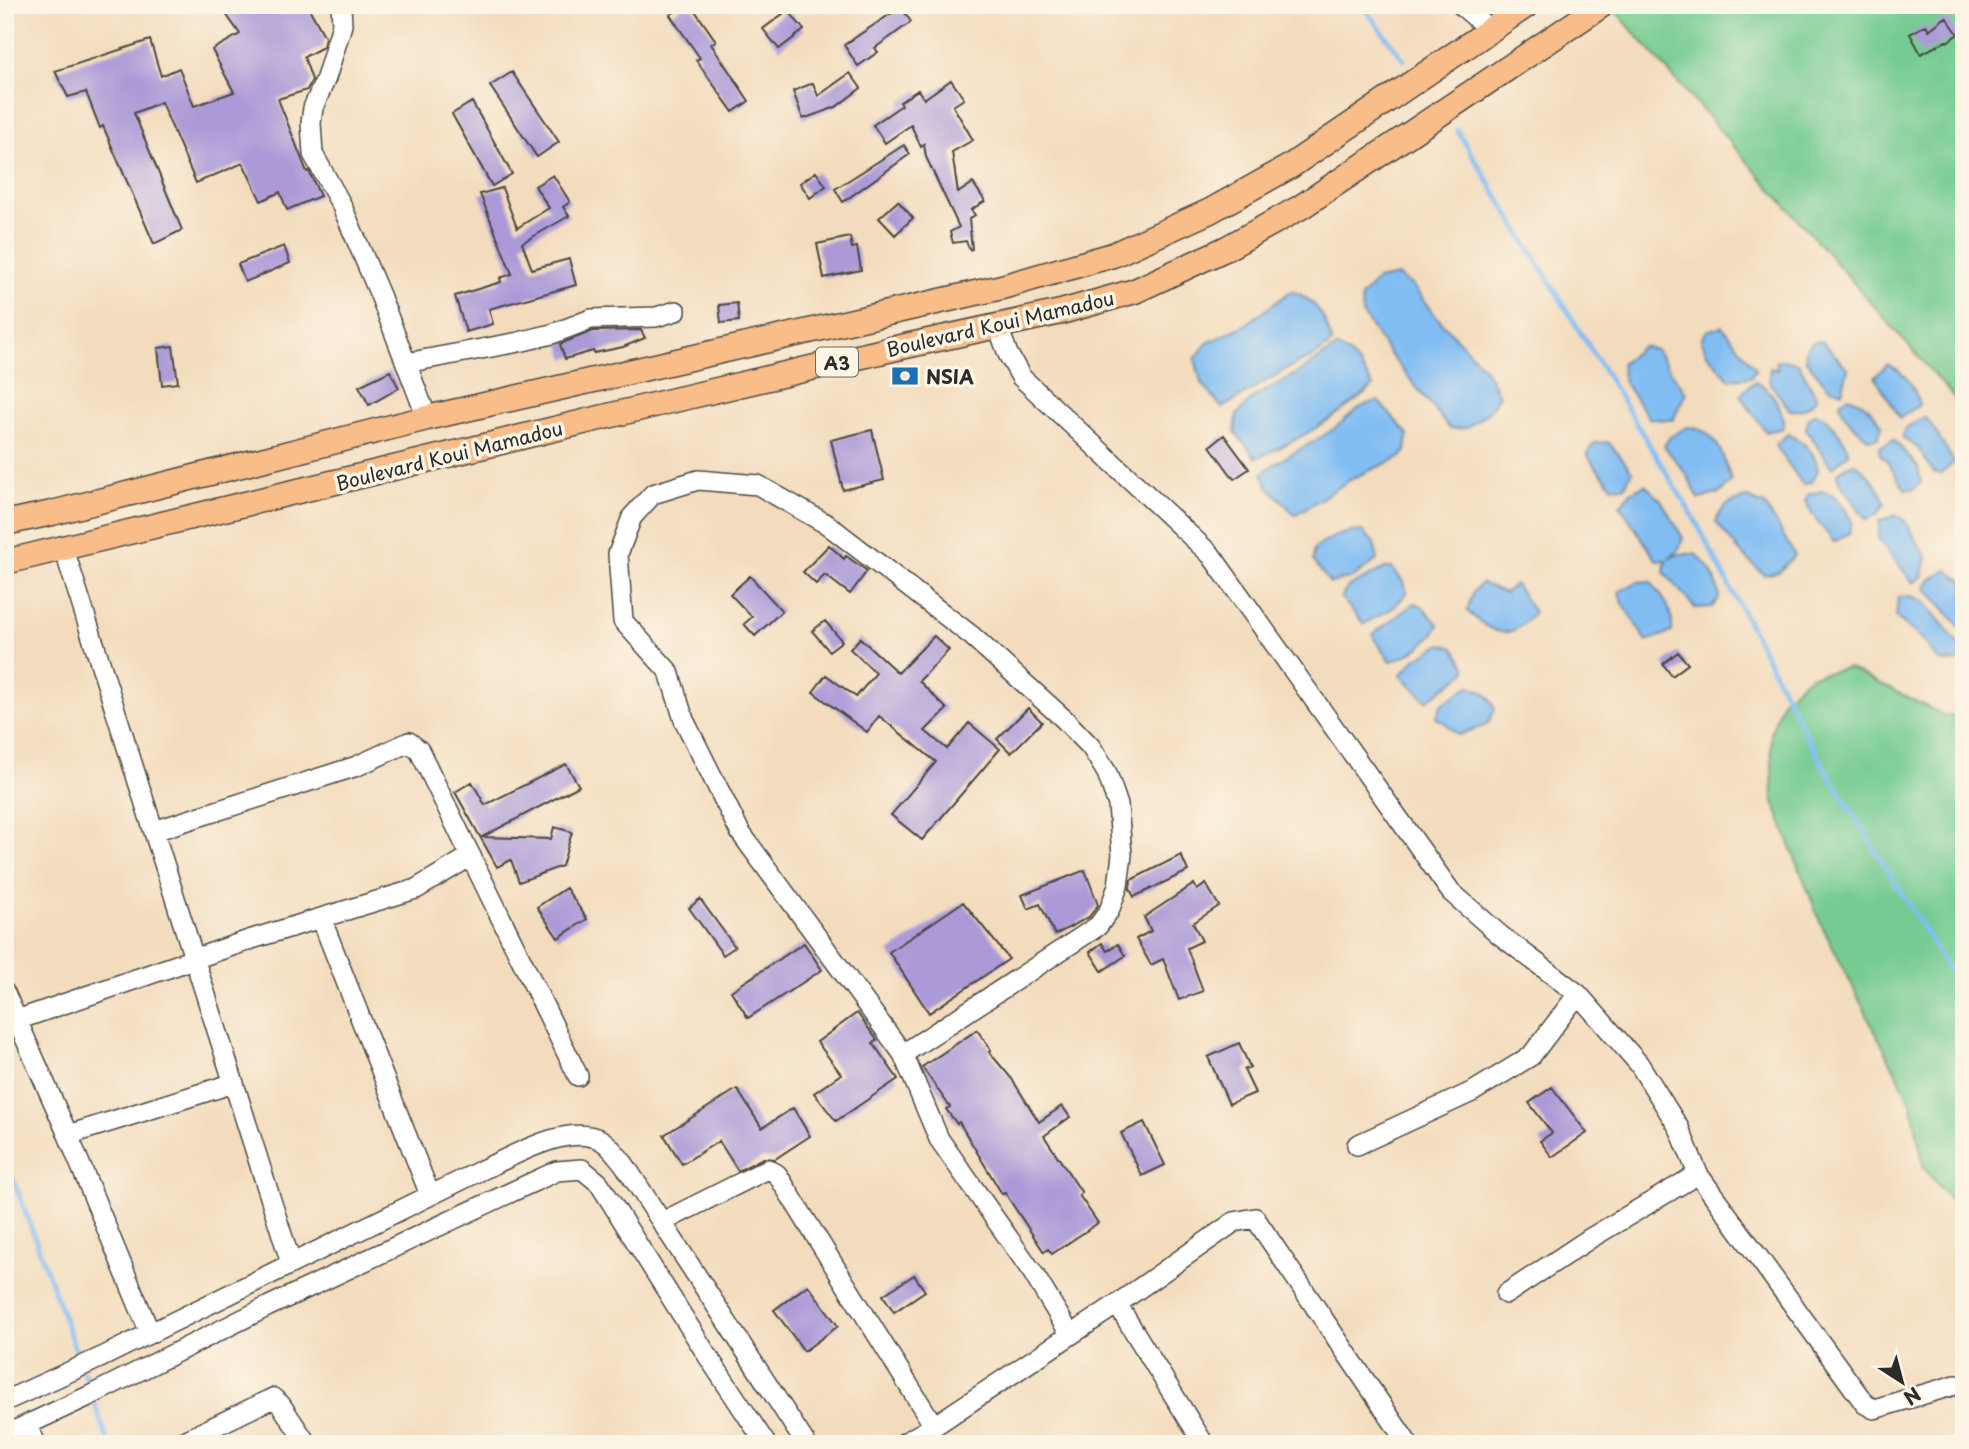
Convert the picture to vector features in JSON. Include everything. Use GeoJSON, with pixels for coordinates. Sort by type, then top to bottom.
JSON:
{"type":"FeatureCollection","features":[{"type":"Feature","properties":{"kind":"main road","name":"Boulevard Koui Mamadou"},"geometry":{"type":"LineString","coordinates":[[5,523],[427,418],[1002,287],[1113,256],[1210,211],[1289,167],[1527,5]]}},
{"type":"Feature","properties":{"kind":"main road","name":"Boulevard Koui Mamadou"},"geometry":{"type":"LineString","coordinates":[[5,562],[666,402],[998,327],[1135,291],[1225,249],[1301,206],[1602,5]]}},
{"type":"Feature","properties":{"kind":"street"},"geometry":{"type":"LineString","coordinates":[[341,5],[342,25],[326,78],[313,108],[313,154],[346,215],[427,418]]}},
{"type":"Feature","properties":{"kind":"street"},"geometry":{"type":"LineString","coordinates":[[1461,5],[1490,30]]}},
{"type":"Feature","properties":{"kind":"street"},"geometry":{"type":"LineString","coordinates":[[406,363],[519,342],[552,334],[591,319],[656,317],[676,311]]}},
{"type":"Feature","properties":{"kind":"street"},"geometry":{"type":"LineString","coordinates":[[998,327],[1008,354],[1021,377],[1210,555],[1451,892],[1500,935],[1578,994],[1639,1064],[1679,1128],[1698,1174],[1865,1404],[1874,1409],[1955,1385],[1964,1386]]}},
{"type":"Feature","properties":{"kind":"street"},"geometry":{"type":"LineString","coordinates":[[903,1054],[1098,926],[1109,911],[1118,886],[1122,855],[1118,805],[1108,773],[1091,747],[1064,719],[972,636],[828,525],[758,485],[698,480],[653,494],[632,517],[618,554],[624,621],[669,672],[684,720],[740,832],[903,1054],[939,1139],[1033,1273],[1070,1334]]}},
{"type":"Feature","properties":{"kind":"street"},"geometry":{"type":"LineString","coordinates":[[64,549],[291,1262]]}},
{"type":"Feature","properties":{"kind":"street"},"geometry":{"type":"LineString","coordinates":[[154,831],[357,766],[409,742],[419,750],[578,1076]]}},
{"type":"Feature","properties":{"kind":"street"},"geometry":{"type":"LineString","coordinates":[[17,1020],[194,958],[416,889],[471,856]]}},
{"type":"Feature","properties":{"kind":"street"},"geometry":{"type":"LineString","coordinates":[[321,918],[430,1195]]}},
{"type":"Feature","properties":{"kind":"street"},"geometry":{"type":"LineString","coordinates":[[5,993],[68,1135],[150,1333]]}},
{"type":"Feature","properties":{"kind":"street"},"geometry":{"type":"LineString","coordinates":[[1357,1145],[1474,1091],[1531,1056],[1578,994]]}},
{"type":"Feature","properties":{"kind":"street"},"geometry":{"type":"LineString","coordinates":[[68,1135],[234,1083]]}},
{"type":"Feature","properties":{"kind":"street"},"geometry":{"type":"LineString","coordinates":[[5,1401],[430,1195],[551,1140],[578,1134],[602,1140],[624,1164],[806,1444]]}},
{"type":"Feature","properties":{"kind":"street"},"geometry":{"type":"LineString","coordinates":[[582,1169],[602,1140]]}},
{"type":"Feature","properties":{"kind":"street"},"geometry":{"type":"LineString","coordinates":[[5,1435],[267,1307],[556,1171],[582,1169],[599,1183],[766,1444]]}},
{"type":"Feature","properties":{"kind":"street"},"geometry":{"type":"LineString","coordinates":[[662,1222],[768,1169],[777,1174],[934,1426]]}},
{"type":"Feature","properties":{"kind":"street"},"geometry":{"type":"LineString","coordinates":[[1506,1293],[1589,1239],[1698,1174]]}},
{"type":"Feature","properties":{"kind":"street"},"geometry":{"type":"LineString","coordinates":[[902,1444],[934,1426],[1117,1304],[1234,1222],[1255,1218],[1408,1444]]}},
{"type":"Feature","properties":{"kind":"street"},"geometry":{"type":"LineString","coordinates":[[1117,1304],[1204,1444]]}},
{"type":"Feature","properties":{"kind":"street"},"geometry":{"type":"LineString","coordinates":[[178,1444],[273,1398],[281,1405],[307,1444]]}},
{"type":"Feature","properties":{"kind":"street"},"geometry":{"type":"LineString","coordinates":[[27,1425],[36,1444]]}},
{"type":"Feature","properties":{"kind":"green space"},"geometry":{"type":"Polygon","coordinates":[[[1610,5],[1964,5],[1964,409],[1610,5]]]}},
{"type":"Feature","properties":{"kind":"green space"},"geometry":{"type":"Polygon","coordinates":[[[1848,668],[1943,715],[1964,716],[1964,1217],[1924,1168],[1911,1102],[1821,924],[1773,801],[1771,732],[1783,699],[1810,676],[1848,668]]]}},
{"type":"Feature","properties":{"kind":"water"},"geometry":{"type":"Polygon","coordinates":[[[1398,276],[1413,286],[1433,313],[1485,369],[1499,395],[1490,410],[1467,428],[1450,429],[1388,352],[1362,313],[1361,297],[1377,280],[1398,276]]]}},
{"type":"Feature","properties":{"kind":"water"},"geometry":{"type":"Polygon","coordinates":[[[1291,291],[1308,299],[1319,311],[1332,343],[1315,356],[1288,368],[1222,408],[1201,382],[1195,359],[1207,343],[1245,325],[1291,291]]]}},
{"type":"Feature","properties":{"kind":"water"},"geometry":{"type":"Polygon","coordinates":[[[1722,326],[1756,369],[1751,377],[1729,379],[1706,352],[1701,339],[1707,331],[1722,326]]]}},
{"type":"Feature","properties":{"kind":"water"},"geometry":{"type":"Polygon","coordinates":[[[1822,341],[1848,369],[1842,392],[1828,387],[1805,359],[1807,347],[1813,342],[1822,341]]]}},
{"type":"Feature","properties":{"kind":"water"},"geometry":{"type":"Polygon","coordinates":[[[1643,346],[1656,350],[1686,393],[1673,420],[1650,419],[1624,382],[1621,364],[1643,346]]]}},
{"type":"Feature","properties":{"kind":"water"},"geometry":{"type":"Polygon","coordinates":[[[1337,347],[1354,359],[1373,387],[1317,427],[1256,458],[1235,432],[1237,415],[1255,396],[1296,374],[1337,347]]]}},
{"type":"Feature","properties":{"kind":"water"},"geometry":{"type":"Polygon","coordinates":[[[1782,360],[1798,363],[1817,398],[1805,408],[1790,410],[1769,381],[1770,368],[1777,370],[1776,362],[1782,360]]]}},
{"type":"Feature","properties":{"kind":"water"},"geometry":{"type":"Polygon","coordinates":[[[1888,364],[1908,381],[1919,405],[1900,418],[1875,377],[1888,364]]]}},
{"type":"Feature","properties":{"kind":"water"},"geometry":{"type":"Polygon","coordinates":[[[1755,381],[1767,389],[1776,400],[1782,413],[1784,428],[1766,432],[1740,395],[1755,381]]]}},
{"type":"Feature","properties":{"kind":"water"},"geometry":{"type":"Polygon","coordinates":[[[1848,397],[1864,404],[1882,425],[1878,438],[1869,439],[1847,418],[1840,402],[1848,397]]]}},
{"type":"Feature","properties":{"kind":"water"},"geometry":{"type":"Polygon","coordinates":[[[1378,401],[1408,434],[1406,451],[1401,457],[1355,477],[1295,515],[1268,486],[1262,473],[1332,430],[1359,409],[1378,401]]]}},
{"type":"Feature","properties":{"kind":"water"},"geometry":{"type":"Polygon","coordinates":[[[1816,413],[1836,430],[1849,453],[1832,468],[1806,429],[1809,417],[1816,413]]]}},
{"type":"Feature","properties":{"kind":"water"},"geometry":{"type":"Polygon","coordinates":[[[1924,417],[1954,462],[1941,474],[1933,472],[1918,448],[1903,438],[1904,429],[1924,417]]]}},
{"type":"Feature","properties":{"kind":"water"},"geometry":{"type":"Polygon","coordinates":[[[1687,427],[1705,432],[1722,453],[1731,481],[1720,493],[1699,499],[1687,475],[1664,446],[1670,437],[1687,427]]]}},
{"type":"Feature","properties":{"kind":"water"},"geometry":{"type":"Polygon","coordinates":[[[1788,434],[1804,444],[1815,458],[1818,471],[1811,482],[1803,485],[1775,445],[1788,434]]]}},
{"type":"Feature","properties":{"kind":"water"},"geometry":{"type":"Polygon","coordinates":[[[1894,440],[1918,467],[1921,483],[1913,489],[1905,489],[1880,454],[1879,447],[1894,440]]]}},
{"type":"Feature","properties":{"kind":"water"},"geometry":{"type":"Polygon","coordinates":[[[1608,442],[1632,472],[1624,487],[1612,486],[1587,453],[1595,443],[1608,442]]]}},
{"type":"Feature","properties":{"kind":"water"},"geometry":{"type":"Polygon","coordinates":[[[1855,463],[1873,481],[1885,503],[1877,515],[1866,519],[1839,481],[1837,474],[1846,466],[1855,463]]]}},
{"type":"Feature","properties":{"kind":"water"},"geometry":{"type":"Polygon","coordinates":[[[1645,485],[1661,500],[1683,538],[1678,551],[1669,558],[1679,554],[1695,554],[1712,574],[1719,599],[1712,607],[1695,608],[1664,572],[1666,560],[1657,561],[1620,505],[1632,491],[1645,485]]]}},
{"type":"Feature","properties":{"kind":"water"},"geometry":{"type":"Polygon","coordinates":[[[1823,491],[1837,499],[1852,522],[1849,533],[1834,542],[1805,501],[1809,494],[1823,491]]]}},
{"type":"Feature","properties":{"kind":"water"},"geometry":{"type":"Polygon","coordinates":[[[1747,498],[1765,505],[1795,555],[1779,572],[1764,575],[1740,552],[1716,522],[1727,505],[1747,498]]]}},
{"type":"Feature","properties":{"kind":"water"},"geometry":{"type":"Polygon","coordinates":[[[1897,515],[1905,521],[1927,558],[1922,577],[1913,583],[1879,540],[1879,521],[1897,515]]]}},
{"type":"Feature","properties":{"kind":"water"},"geometry":{"type":"Polygon","coordinates":[[[1362,531],[1374,543],[1378,559],[1354,577],[1330,583],[1313,561],[1314,549],[1336,536],[1362,531]]]}},
{"type":"Feature","properties":{"kind":"water"},"geometry":{"type":"Polygon","coordinates":[[[1385,568],[1392,568],[1402,580],[1407,593],[1394,607],[1364,624],[1341,598],[1347,588],[1385,568]]]}},
{"type":"Feature","properties":{"kind":"water"},"geometry":{"type":"Polygon","coordinates":[[[1948,570],[1964,582],[1964,631],[1926,588],[1931,579],[1948,570]]]}},
{"type":"Feature","properties":{"kind":"water"},"geometry":{"type":"Polygon","coordinates":[[[1650,581],[1669,610],[1672,632],[1646,641],[1622,602],[1619,592],[1637,582],[1650,581]]]}},
{"type":"Feature","properties":{"kind":"water"},"geometry":{"type":"Polygon","coordinates":[[[1482,583],[1505,593],[1515,584],[1534,612],[1517,629],[1509,632],[1493,630],[1467,611],[1473,592],[1482,583]]]}},
{"type":"Feature","properties":{"kind":"water"},"geometry":{"type":"Polygon","coordinates":[[[1910,596],[1924,601],[1963,650],[1959,661],[1943,662],[1937,659],[1923,640],[1896,617],[1898,597],[1910,596]]]}},
{"type":"Feature","properties":{"kind":"water"},"geometry":{"type":"Polygon","coordinates":[[[1415,603],[1422,606],[1439,625],[1419,648],[1391,661],[1373,634],[1415,603]]]}},
{"type":"Feature","properties":{"kind":"water"},"geometry":{"type":"Polygon","coordinates":[[[1442,644],[1454,648],[1466,667],[1466,672],[1426,701],[1401,675],[1415,659],[1442,644]]]}},
{"type":"Feature","properties":{"kind":"water"},"geometry":{"type":"Polygon","coordinates":[[[1469,686],[1485,694],[1495,710],[1487,725],[1458,735],[1436,718],[1441,705],[1469,686]]]}},
{"type":"Feature","properties":{"kind":"building"},"geometry":{"type":"Polygon","coordinates":[[[239,5],[307,5],[325,37],[323,47],[304,57],[312,80],[307,90],[278,99],[307,172],[309,171],[320,196],[287,210],[280,192],[261,201],[243,163],[196,183],[161,102],[134,113],[182,230],[154,244],[86,92],[68,97],[55,71],[150,40],[161,76],[179,68],[194,106],[234,92],[212,50],[240,34],[226,14],[239,5]]]}},
{"type":"Feature","properties":{"kind":"building"},"geometry":{"type":"Polygon","coordinates":[[[684,5],[691,5],[716,41],[711,44],[749,101],[733,112],[696,60],[700,58],[670,15],[684,5]]]}},
{"type":"Feature","properties":{"kind":"building"},"geometry":{"type":"Polygon","coordinates":[[[901,7],[911,22],[875,48],[878,52],[858,66],[844,45],[901,7]]]}},
{"type":"Feature","properties":{"kind":"building"},"geometry":{"type":"Polygon","coordinates":[[[788,10],[804,30],[779,49],[763,29],[788,10]]]}},
{"type":"Feature","properties":{"kind":"building"},"geometry":{"type":"Polygon","coordinates":[[[1946,17],[1958,34],[1921,54],[1910,34],[1926,25],[1929,30],[1946,17]]]}},
{"type":"Feature","properties":{"kind":"building"},"geometry":{"type":"Polygon","coordinates":[[[512,72],[559,142],[537,157],[490,86],[512,72]]]}},
{"type":"Feature","properties":{"kind":"building"},"geometry":{"type":"Polygon","coordinates":[[[850,73],[861,88],[836,107],[803,119],[793,91],[813,83],[818,96],[850,73]]]}},
{"type":"Feature","properties":{"kind":"building"},"geometry":{"type":"Polygon","coordinates":[[[951,80],[964,99],[953,106],[973,140],[952,152],[958,193],[973,183],[985,201],[971,210],[975,215],[969,219],[970,250],[966,241],[953,243],[950,232],[959,227],[926,157],[924,144],[921,147],[911,125],[885,143],[873,125],[918,90],[924,99],[951,80]]]}},
{"type":"Feature","properties":{"kind":"building"},"geometry":{"type":"Polygon","coordinates":[[[472,102],[512,174],[492,186],[452,114],[472,102]]]}},
{"type":"Feature","properties":{"kind":"building"},"geometry":{"type":"Polygon","coordinates":[[[904,145],[910,154],[843,202],[835,189],[904,145]]]}},
{"type":"Feature","properties":{"kind":"building"},"geometry":{"type":"Polygon","coordinates":[[[816,172],[826,186],[810,198],[800,183],[816,172]]]}},
{"type":"Feature","properties":{"kind":"building"},"geometry":{"type":"Polygon","coordinates":[[[553,175],[570,202],[563,207],[569,216],[522,243],[532,269],[569,259],[576,285],[489,309],[493,324],[466,332],[455,296],[501,282],[500,278],[512,274],[480,194],[502,188],[517,228],[549,208],[535,186],[553,175]]]}},
{"type":"Feature","properties":{"kind":"building"},"geometry":{"type":"Polygon","coordinates":[[[898,201],[913,218],[895,235],[879,218],[898,201]]]}},
{"type":"Feature","properties":{"kind":"building"},"geometry":{"type":"Polygon","coordinates":[[[850,237],[852,248],[857,247],[861,270],[824,278],[817,244],[850,237]]]}},
{"type":"Feature","properties":{"kind":"building"},"geometry":{"type":"Polygon","coordinates":[[[284,246],[290,263],[245,282],[238,264],[284,246]]]}},
{"type":"Feature","properties":{"kind":"building"},"geometry":{"type":"Polygon","coordinates":[[[737,303],[739,321],[721,323],[719,305],[737,303]]]}},
{"type":"Feature","properties":{"kind":"building"},"geometry":{"type":"Polygon","coordinates":[[[641,330],[645,338],[623,347],[594,353],[593,351],[565,359],[560,344],[593,331],[641,330]]]}},
{"type":"Feature","properties":{"kind":"building"},"geometry":{"type":"Polygon","coordinates":[[[173,346],[178,383],[162,385],[158,348],[173,346]]]}},
{"type":"Feature","properties":{"kind":"building"},"geometry":{"type":"Polygon","coordinates":[[[390,371],[399,388],[369,405],[359,386],[390,371]]]}},
{"type":"Feature","properties":{"kind":"building"},"geometry":{"type":"Polygon","coordinates":[[[872,430],[884,480],[843,490],[831,440],[872,430]]]}},
{"type":"Feature","properties":{"kind":"building"},"geometry":{"type":"Polygon","coordinates":[[[1224,435],[1249,469],[1234,479],[1210,446],[1224,435]]]}},
{"type":"Feature","properties":{"kind":"building"},"geometry":{"type":"Polygon","coordinates":[[[829,545],[844,559],[846,556],[867,571],[850,594],[825,575],[816,584],[803,572],[829,545]]]}},
{"type":"Feature","properties":{"kind":"building"},"geometry":{"type":"Polygon","coordinates":[[[750,576],[782,611],[755,636],[744,624],[752,617],[730,594],[750,576]]]}},
{"type":"Feature","properties":{"kind":"building"},"geometry":{"type":"Polygon","coordinates":[[[825,621],[842,641],[829,651],[812,631],[825,621]]]}},
{"type":"Feature","properties":{"kind":"building"},"geometry":{"type":"Polygon","coordinates":[[[934,636],[949,650],[919,681],[947,709],[925,731],[947,749],[969,723],[1000,749],[922,840],[891,815],[936,762],[879,716],[867,732],[813,692],[826,675],[856,697],[876,673],[850,649],[860,638],[898,673],[934,636]]]}},
{"type":"Feature","properties":{"kind":"building"},"geometry":{"type":"Polygon","coordinates":[[[1678,652],[1688,664],[1672,676],[1663,664],[1678,652]]]}},
{"type":"Feature","properties":{"kind":"building"},"geometry":{"type":"Polygon","coordinates":[[[1028,708],[1042,722],[1011,753],[997,739],[1028,708]]]}},
{"type":"Feature","properties":{"kind":"building"},"geometry":{"type":"Polygon","coordinates":[[[566,764],[579,786],[482,837],[551,839],[554,827],[572,832],[562,866],[519,882],[511,860],[497,867],[455,792],[472,782],[485,805],[566,764]]]}},
{"type":"Feature","properties":{"kind":"building"},"geometry":{"type":"Polygon","coordinates":[[[1181,855],[1188,871],[1134,897],[1130,889],[1131,880],[1181,855]]]}},
{"type":"Feature","properties":{"kind":"building"},"geometry":{"type":"Polygon","coordinates":[[[1085,870],[1098,905],[1089,917],[1055,935],[1040,904],[1028,909],[1022,895],[1085,870]]]}},
{"type":"Feature","properties":{"kind":"building"},"geometry":{"type":"Polygon","coordinates":[[[1194,884],[1197,890],[1206,884],[1219,906],[1193,923],[1202,941],[1187,948],[1203,991],[1179,1000],[1163,959],[1151,965],[1136,939],[1151,931],[1144,917],[1194,884]]]}},
{"type":"Feature","properties":{"kind":"building"},"geometry":{"type":"Polygon","coordinates":[[[566,888],[587,919],[558,938],[537,907],[566,888]]]}},
{"type":"Feature","properties":{"kind":"building"},"geometry":{"type":"Polygon","coordinates":[[[700,899],[735,947],[723,955],[689,908],[700,899]]]}},
{"type":"Feature","properties":{"kind":"building"},"geometry":{"type":"Polygon","coordinates":[[[963,902],[1009,959],[929,1013],[889,952],[963,902]]]}},
{"type":"Feature","properties":{"kind":"building"},"geometry":{"type":"Polygon","coordinates":[[[804,943],[822,970],[748,1018],[731,991],[804,943]]]}},
{"type":"Feature","properties":{"kind":"building"},"geometry":{"type":"Polygon","coordinates":[[[1102,943],[1107,951],[1118,944],[1125,956],[1102,971],[1090,952],[1102,943]]]}},
{"type":"Feature","properties":{"kind":"building"},"geometry":{"type":"Polygon","coordinates":[[[857,1013],[877,1040],[873,1043],[898,1079],[836,1121],[814,1093],[841,1074],[817,1042],[857,1013]]]}},
{"type":"Feature","properties":{"kind":"building"},"geometry":{"type":"Polygon","coordinates":[[[977,1030],[991,1050],[989,1052],[1012,1079],[1039,1122],[1062,1106],[1070,1117],[1044,1136],[1082,1193],[1079,1195],[1098,1223],[1052,1254],[1048,1249],[1044,1252],[1005,1193],[1002,1194],[959,1122],[957,1124],[946,1109],[950,1107],[922,1067],[977,1030]]]}},
{"type":"Feature","properties":{"kind":"building"},"geometry":{"type":"Polygon","coordinates":[[[1239,1043],[1250,1067],[1244,1070],[1255,1093],[1229,1104],[1208,1057],[1239,1043]]]}},
{"type":"Feature","properties":{"kind":"building"},"geometry":{"type":"Polygon","coordinates":[[[1552,1087],[1587,1133],[1552,1157],[1540,1141],[1552,1133],[1529,1103],[1552,1087]]]}},
{"type":"Feature","properties":{"kind":"building"},"geometry":{"type":"Polygon","coordinates":[[[737,1089],[762,1128],[793,1108],[810,1136],[775,1159],[763,1158],[738,1171],[719,1141],[682,1164],[664,1135],[737,1089]]]}},
{"type":"Feature","properties":{"kind":"building"},"geometry":{"type":"Polygon","coordinates":[[[1144,1122],[1165,1165],[1142,1176],[1121,1133],[1144,1122]]]}},
{"type":"Feature","properties":{"kind":"building"},"geometry":{"type":"Polygon","coordinates":[[[914,1275],[925,1291],[894,1312],[883,1295],[914,1275]]]}},
{"type":"Feature","properties":{"kind":"building"},"geometry":{"type":"Polygon","coordinates":[[[808,1285],[838,1326],[804,1351],[774,1310],[808,1285]]]}},
{"type":"Feature","properties":{"kind":"waterway"},"geometry":{"type":"LineString","coordinates":[[1362,5],[1404,60]]}},
{"type":"Feature","properties":{"kind":"waterway"},"geometry":{"type":"LineString","coordinates":[[1457,130],[1694,518],[1816,753],[1964,995]]}},
{"type":"Feature","properties":{"kind":"waterway"},"geometry":{"type":"LineString","coordinates":[[5,1156],[80,1362]]}},
{"type":"Feature","properties":{"kind":"waterway"},"geometry":{"type":"LineString","coordinates":[[83,1371],[109,1444]]}},
{"type":"Feature","properties":{"kind":"place","name":"NSIA"},"geometry":{"type":"Point","coordinates":[905,376]}}]}
